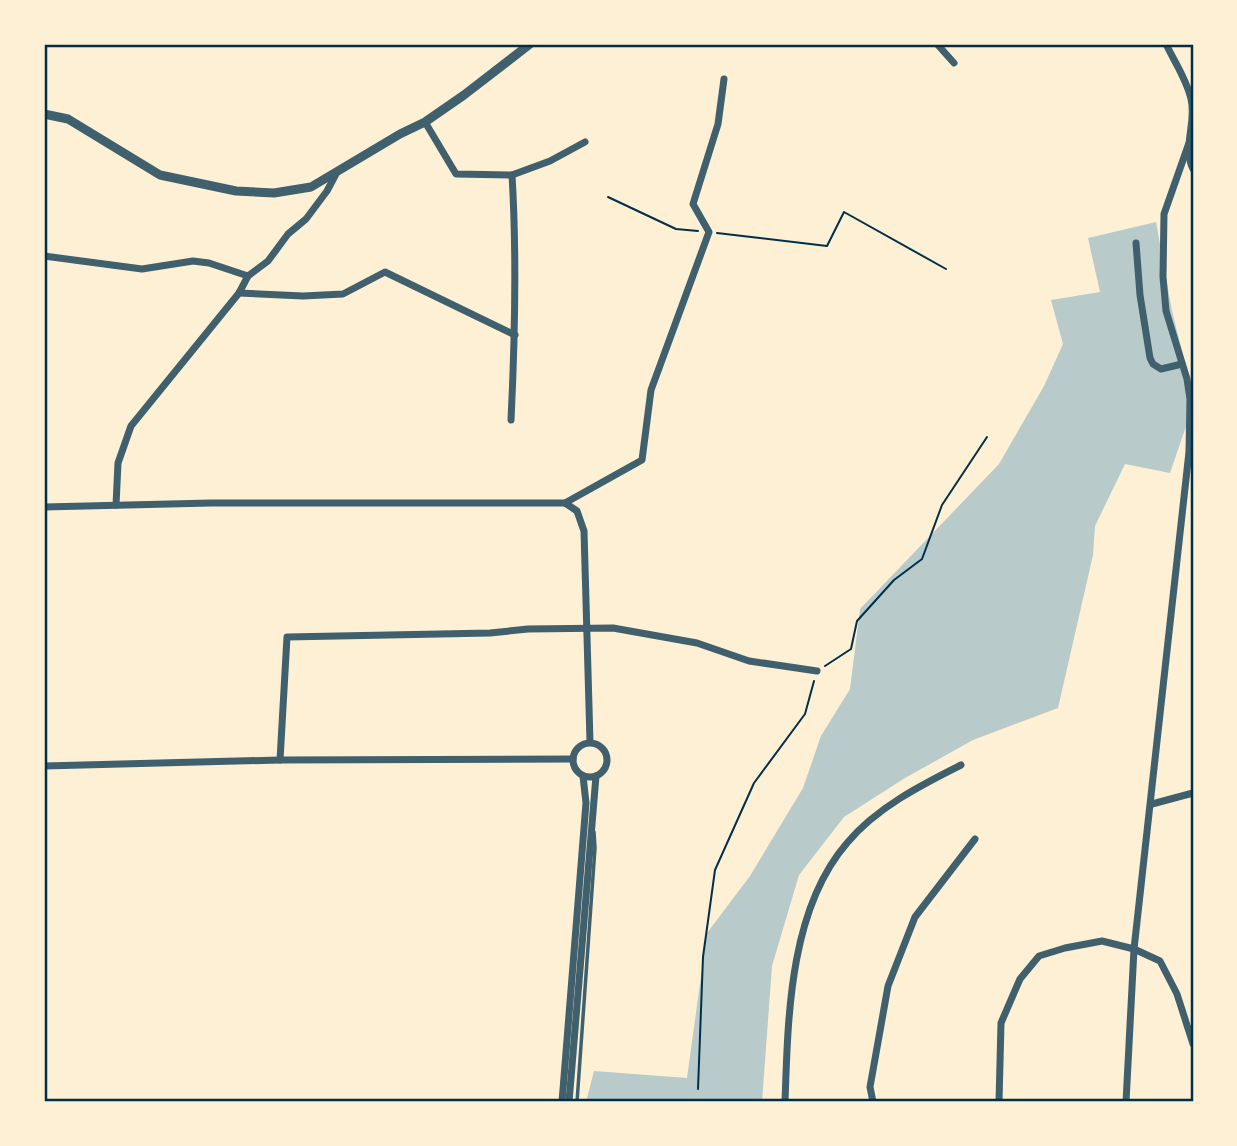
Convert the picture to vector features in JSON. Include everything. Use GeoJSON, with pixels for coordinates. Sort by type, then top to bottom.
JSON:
{"type":"FeatureCollection","features":[{"type":"Feature","properties":{"kind":"street"},"geometry":{"type":"LineString","coordinates":[[44,114],[68,120],[160,176],[236,191],[274,193],[310,187],[425,122],[530,44]]}},
{"type":"Feature","properties":{"kind":"street"},"geometry":{"type":"LineString","coordinates":[[937,44],[954,63]]}},
{"type":"Feature","properties":{"kind":"street"},"geometry":{"type":"LineString","coordinates":[[1166,44],[1192,100],[1189,143],[1193,169]]}},
{"type":"Feature","properties":{"kind":"street"},"geometry":{"type":"LineString","coordinates":[[44,507],[211,503],[565,503],[642,460],[651,390],[709,232],[693,204],[718,124],[724,79]]}},
{"type":"Feature","properties":{"kind":"street"},"geometry":{"type":"LineString","coordinates":[[425,122],[456,174],[512,175],[551,161],[585,142]]}},
{"type":"Feature","properties":{"kind":"street"},"geometry":{"type":"LineString","coordinates":[[1126,1102],[1134,948],[1152,804],[1191,426],[1190,399],[1166,311],[1163,277],[1164,214],[1189,143]]}},
{"type":"Feature","properties":{"kind":"street"},"geometry":{"type":"LineString","coordinates":[[116,505],[118,463],[131,426],[239,293],[248,276],[268,261],[288,234],[306,219],[327,191],[337,172]]}},
{"type":"Feature","properties":{"kind":"street"},"geometry":{"type":"LineString","coordinates":[[512,175],[515,232],[512,419]]}},
{"type":"Feature","properties":{"kind":"street"},"geometry":{"type":"LineString","coordinates":[[1136,243],[1140,295],[1150,358],[1153,364],[1161,369],[1182,364]]}},
{"type":"Feature","properties":{"kind":"street"},"geometry":{"type":"LineString","coordinates":[[44,256],[142,269],[193,261],[209,263],[248,276]]}},
{"type":"Feature","properties":{"kind":"street"},"geometry":{"type":"LineString","coordinates":[[239,293],[303,296],[343,294],[385,271],[515,335]]}},
{"type":"Feature","properties":{"kind":"street"},"geometry":{"type":"LineString","coordinates":[[565,503],[577,511],[584,531],[590,742]]}},
{"type":"Feature","properties":{"kind":"street"},"geometry":{"type":"LineString","coordinates":[[280,760],[287,638],[613,628],[697,643],[749,661],[817,671]]}},
{"type":"Feature","properties":{"kind":"street"},"geometry":{"type":"LineString","coordinates":[[590,742],[576,749],[573,759],[575,769],[583,776],[596,776]]}},
{"type":"Feature","properties":{"kind":"street"},"geometry":{"type":"LineString","coordinates":[[569,1102],[592,798],[596,776],[605,768],[607,759],[604,749],[590,742]]}},
{"type":"Feature","properties":{"kind":"street"},"geometry":{"type":"LineString","coordinates":[[44,766],[280,760],[573,759]]}},
{"type":"Feature","properties":{"kind":"street"},"geometry":{"type":"LineString","coordinates":[[785,1102],[793,977],[816,893],[847,842],[871,820],[921,786],[961,765]]}},
{"type":"Feature","properties":{"kind":"street"},"geometry":{"type":"LineString","coordinates":[[562,1102],[586,803],[583,776]]}},
{"type":"Feature","properties":{"kind":"street"},"geometry":{"type":"LineString","coordinates":[[1152,804],[1193,793]]}},
{"type":"Feature","properties":{"kind":"street"},"geometry":{"type":"LineString","coordinates":[[873,1102],[870,1087],[888,986],[915,917],[975,839]]}},
{"type":"Feature","properties":{"kind":"street"},"geometry":{"type":"LineString","coordinates":[[999,1102],[1001,1023],[1020,979],[1039,956],[1065,948],[1102,941],[1134,948],[1160,961],[1177,994],[1193,1044]]}},
{"type":"Feature","properties":{"kind":"lane"},"geometry":{"type":"LineString","coordinates":[[577,1102],[595,848],[592,798]]}},
{"type":"Feature","properties":{"kind":"path"},"geometry":{"type":"LineString","coordinates":[[608,197],[676,229],[827,246],[845,212],[946,269]]}},
{"type":"Feature","properties":{"kind":"path"},"geometry":{"type":"LineString","coordinates":[[698,1088],[703,957],[715,870],[754,783],[805,714],[817,671],[851,649],[857,621],[894,580],[922,559],[942,505],[987,437]]}},
{"type":"Feature","properties":{"kind":"shaded area"},"geometry":{"type":"Polygon","coordinates":[[[1156,222],[1172,311],[1193,395],[1193,406],[1170,473],[1125,464],[1095,526],[1093,555],[1058,708],[973,740],[905,778],[844,817],[799,875],[772,966],[762,1102],[586,1102],[594,1071],[687,1078],[707,933],[750,876],[803,788],[821,736],[850,689],[860,609],[999,464],[1044,386],[1063,344],[1051,300],[1100,292],[1088,238],[1156,222]]]}}]}
